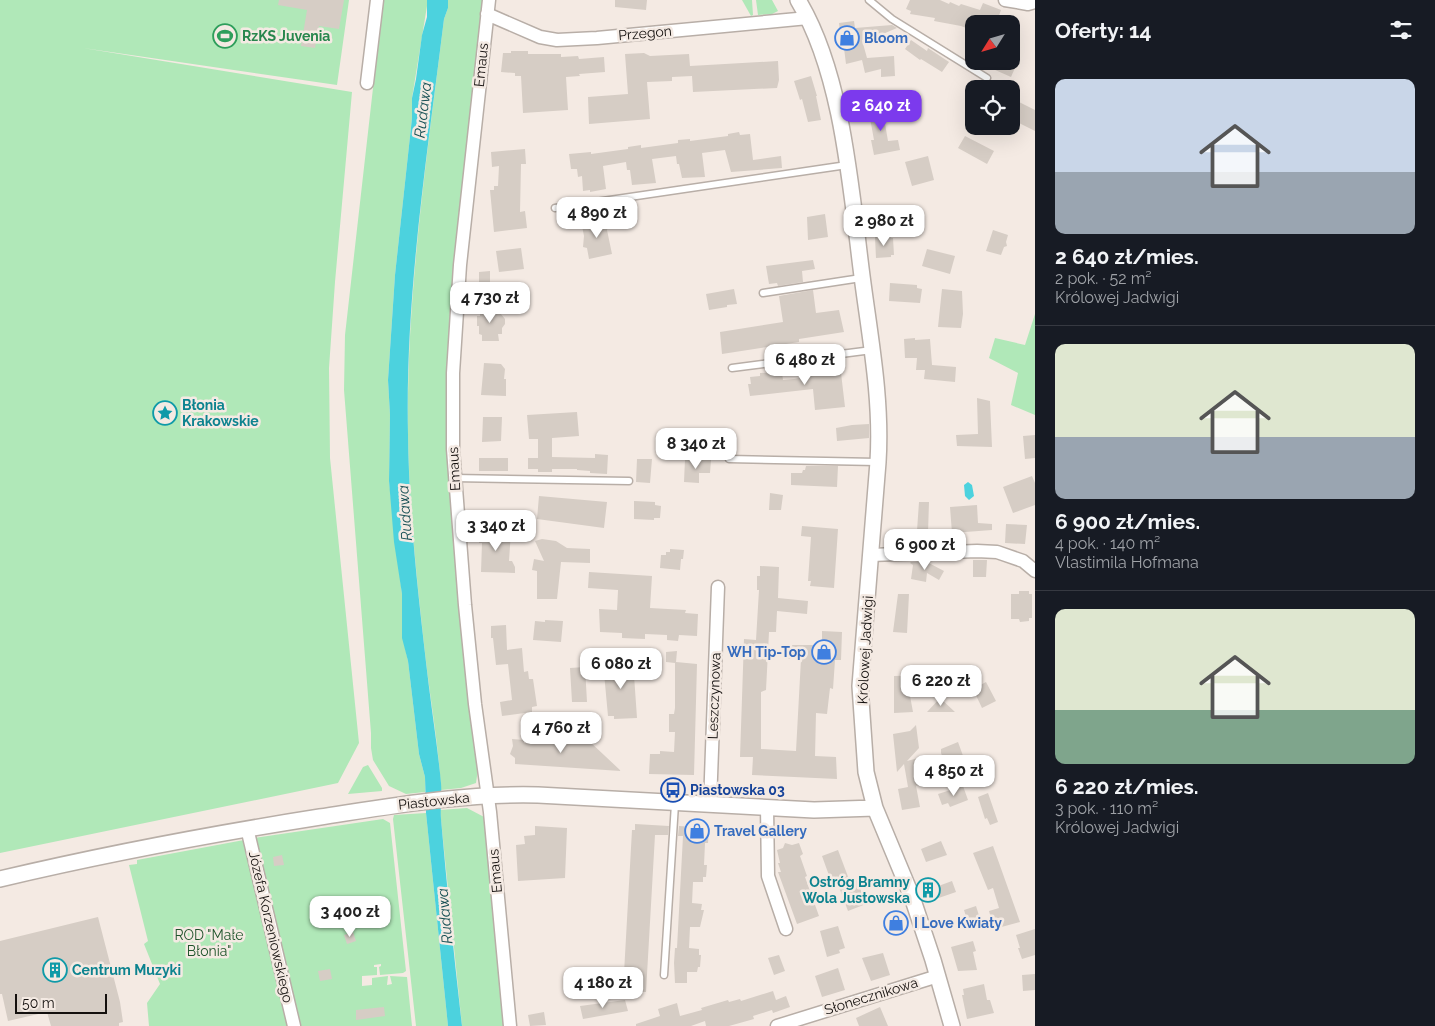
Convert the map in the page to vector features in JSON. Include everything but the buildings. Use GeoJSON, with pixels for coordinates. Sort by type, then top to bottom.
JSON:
{"type":"FeatureCollection","features":[{"type":"Feature","properties":{"kind":"street"},"geometry":{"type":"LineString","coordinates":[[367,83],[377,0]]}},
{"type":"Feature","properties":{"kind":"street","name":"Emaus"},"geometry":{"type":"LineString","coordinates":[[488,0],[457,298],[453,373],[454,478],[475,704],[487,796],[510,1026]]}},
{"type":"Feature","properties":{"kind":"street","name":"Królowej Jadwigi"},"geometry":{"type":"LineString","coordinates":[[798,0],[808,18],[834,92],[847,165],[873,350],[878,402],[880,438],[860,700],[866,772],[875,808],[912,896],[952,1026]]}},
{"type":"Feature","properties":{"kind":"street"},"geometry":{"type":"LineString","coordinates":[[1005,0],[1031,3]]}},
{"type":"Feature","properties":{"kind":"street","name":"Przegon"},"geometry":{"type":"LineString","coordinates":[[487,14],[540,37],[557,40],[597,38],[808,18]]}},
{"type":"Feature","properties":{"kind":"street"},"geometry":{"type":"LineString","coordinates":[[871,555],[997,552],[1023,561],[1035,571]]}},
{"type":"Feature","properties":{"kind":"street","name":"Leszczynowa"},"geometry":{"type":"LineString","coordinates":[[710,804],[718,587]]}},
{"type":"Feature","properties":{"kind":"street","name":"Piastowska"},"geometry":{"type":"LineString","coordinates":[[0,879],[136,848],[247,828],[408,803],[457,798],[538,795],[832,810],[875,808]]}},
{"type":"Feature","properties":{"kind":"street"},"geometry":{"type":"LineString","coordinates":[[767,807],[768,876],[786,929]]}},
{"type":"Feature","properties":{"kind":"street","name":"Józefa Korzeniowskiego"},"geometry":{"type":"LineString","coordinates":[[247,828],[294,1026]]}},
{"type":"Feature","properties":{"kind":"street","name":"Słonecznikowa"},"geometry":{"type":"LineString","coordinates":[[776,1026],[938,976]]}},
{"type":"Feature","properties":{"kind":"lane"},"geometry":{"type":"LineString","coordinates":[[869,0],[892,19],[987,78]]}},
{"type":"Feature","properties":{"kind":"lane"},"geometry":{"type":"LineString","coordinates":[[556,208],[847,165]]}},
{"type":"Feature","properties":{"kind":"lane"},"geometry":{"type":"LineString","coordinates":[[763,293],[862,278]]}},
{"type":"Feature","properties":{"kind":"lane"},"geometry":{"type":"LineString","coordinates":[[732,368],[873,350]]}},
{"type":"Feature","properties":{"kind":"lane"},"geometry":{"type":"LineString","coordinates":[[729,459],[878,462]]}},
{"type":"Feature","properties":{"kind":"lane"},"geometry":{"type":"LineString","coordinates":[[454,478],[629,481]]}},
{"type":"Feature","properties":{"kind":"lane"},"geometry":{"type":"LineString","coordinates":[[664,975],[675,802]]}},
{"type":"Feature","properties":{"kind":"green space","name":"Błonia Krakowskie"},"geometry":{"type":"Polygon","coordinates":[[[0,0],[349,0],[337,85],[83,48],[352,92],[329,368],[330,458],[359,743],[338,783],[0,853],[0,0]]]}},
{"type":"Feature","properties":{"kind":"green space"},"geometry":{"type":"Polygon","coordinates":[[[383,0],[427,0],[412,98],[412,118],[395,275],[388,380],[390,415],[389,481],[402,594],[402,634],[408,661],[419,754],[425,777],[425,792],[406,794],[389,786],[373,760],[371,748],[344,390],[345,335],[383,0]]]}},
{"type":"Feature","properties":{"kind":"green space"},"geometry":{"type":"Polygon","coordinates":[[[448,0],[485,0],[455,257],[449,355],[479,762],[476,783],[461,788],[441,790],[420,611],[412,523],[408,382],[410,330],[419,226],[444,19],[448,8],[448,0]]]}},
{"type":"Feature","properties":{"kind":"green space"},"geometry":{"type":"Polygon","coordinates":[[[742,0],[752,0],[753,15],[751,16],[742,0]]]}},
{"type":"Feature","properties":{"kind":"green space"},"geometry":{"type":"Polygon","coordinates":[[[756,0],[772,0],[778,11],[772,14],[758,15],[756,0]]]}},
{"type":"Feature","properties":{"kind":"green space"},"geometry":{"type":"Polygon","coordinates":[[[1035,314],[1035,415],[1011,405],[1018,373],[989,358],[995,338],[1025,345],[1035,314]]]}},
{"type":"Feature","properties":{"kind":"green space"},"geometry":{"type":"Polygon","coordinates":[[[368,765],[382,791],[348,794],[363,767],[368,765]]]}},
{"type":"Feature","properties":{"kind":"green space"},"geometry":{"type":"Polygon","coordinates":[[[467,808],[486,818],[505,1026],[462,1026],[440,810],[467,808]]]}},
{"type":"Feature","properties":{"kind":"green space"},"geometry":{"type":"Polygon","coordinates":[[[426,813],[448,1026],[416,1026],[393,819],[394,815],[426,813]]]}},
{"type":"Feature","properties":{"kind":"green space","name":"ROD \"Małe Błonia\""},"geometry":{"type":"Polygon","coordinates":[[[383,819],[390,823],[406,971],[403,973],[380,975],[379,967],[381,964],[374,965],[374,967],[377,967],[377,975],[362,976],[362,986],[372,985],[372,978],[388,976],[387,985],[392,984],[390,976],[407,977],[412,1026],[299,1026],[254,838],[383,819]]]}},
{"type":"Feature","properties":{"kind":"green space","name":"ROD \"Małe Błonia\""},"geometry":{"type":"Polygon","coordinates":[[[244,840],[290,1026],[149,1026],[147,1003],[160,984],[144,944],[148,941],[129,865],[137,864],[137,860],[244,840]]]}},
{"type":"Feature","properties":{"kind":"water","name":"Rudawa"},"geometry":{"type":"Polygon","coordinates":[[[427,0],[448,0],[448,8],[444,19],[418,226],[408,382],[410,497],[425,655],[441,783],[441,819],[462,1026],[448,1026],[426,813],[425,777],[419,754],[408,661],[402,638],[402,594],[394,542],[389,481],[390,415],[388,380],[395,275],[412,118],[412,98],[422,35],[427,17],[427,0]]]}},
{"type":"Feature","properties":{"kind":"water"},"geometry":{"type":"Polygon","coordinates":[[[968,482],[972,485],[974,496],[969,500],[965,496],[964,485],[968,482]]]}},
{"type":"Feature","properties":{"kind":"place","name":"RzKS Juvenia"},"geometry":{"type":"Point","coordinates":[225,36]}},
{"type":"Feature","properties":{"kind":"place","name":"Bloom"},"geometry":{"type":"Point","coordinates":[847,38]}},
{"type":"Feature","properties":{"kind":"place","name":"Błonia Krakowskie"},"geometry":{"type":"Point","coordinates":[165,413]}},
{"type":"Feature","properties":{"kind":"place","name":"WH Tip-Top"},"geometry":{"type":"Point","coordinates":[824,652]}},
{"type":"Feature","properties":{"kind":"place","name":"Piastowska 03"},"geometry":{"type":"Point","coordinates":[673,790]}},
{"type":"Feature","properties":{"kind":"place","name":"Travel Gallery"},"geometry":{"type":"Point","coordinates":[697,831]}},
{"type":"Feature","properties":{"kind":"place","name":"Ostróg Bramny Wola Justowska"},"geometry":{"type":"Point","coordinates":[928,890]}},
{"type":"Feature","properties":{"kind":"place","name":"I Love Kwiaty"},"geometry":{"type":"Point","coordinates":[896,923]}},
{"type":"Feature","properties":{"kind":"place","name":"Centrum Muzyki"},"geometry":{"type":"Point","coordinates":[55,970]}}]}
